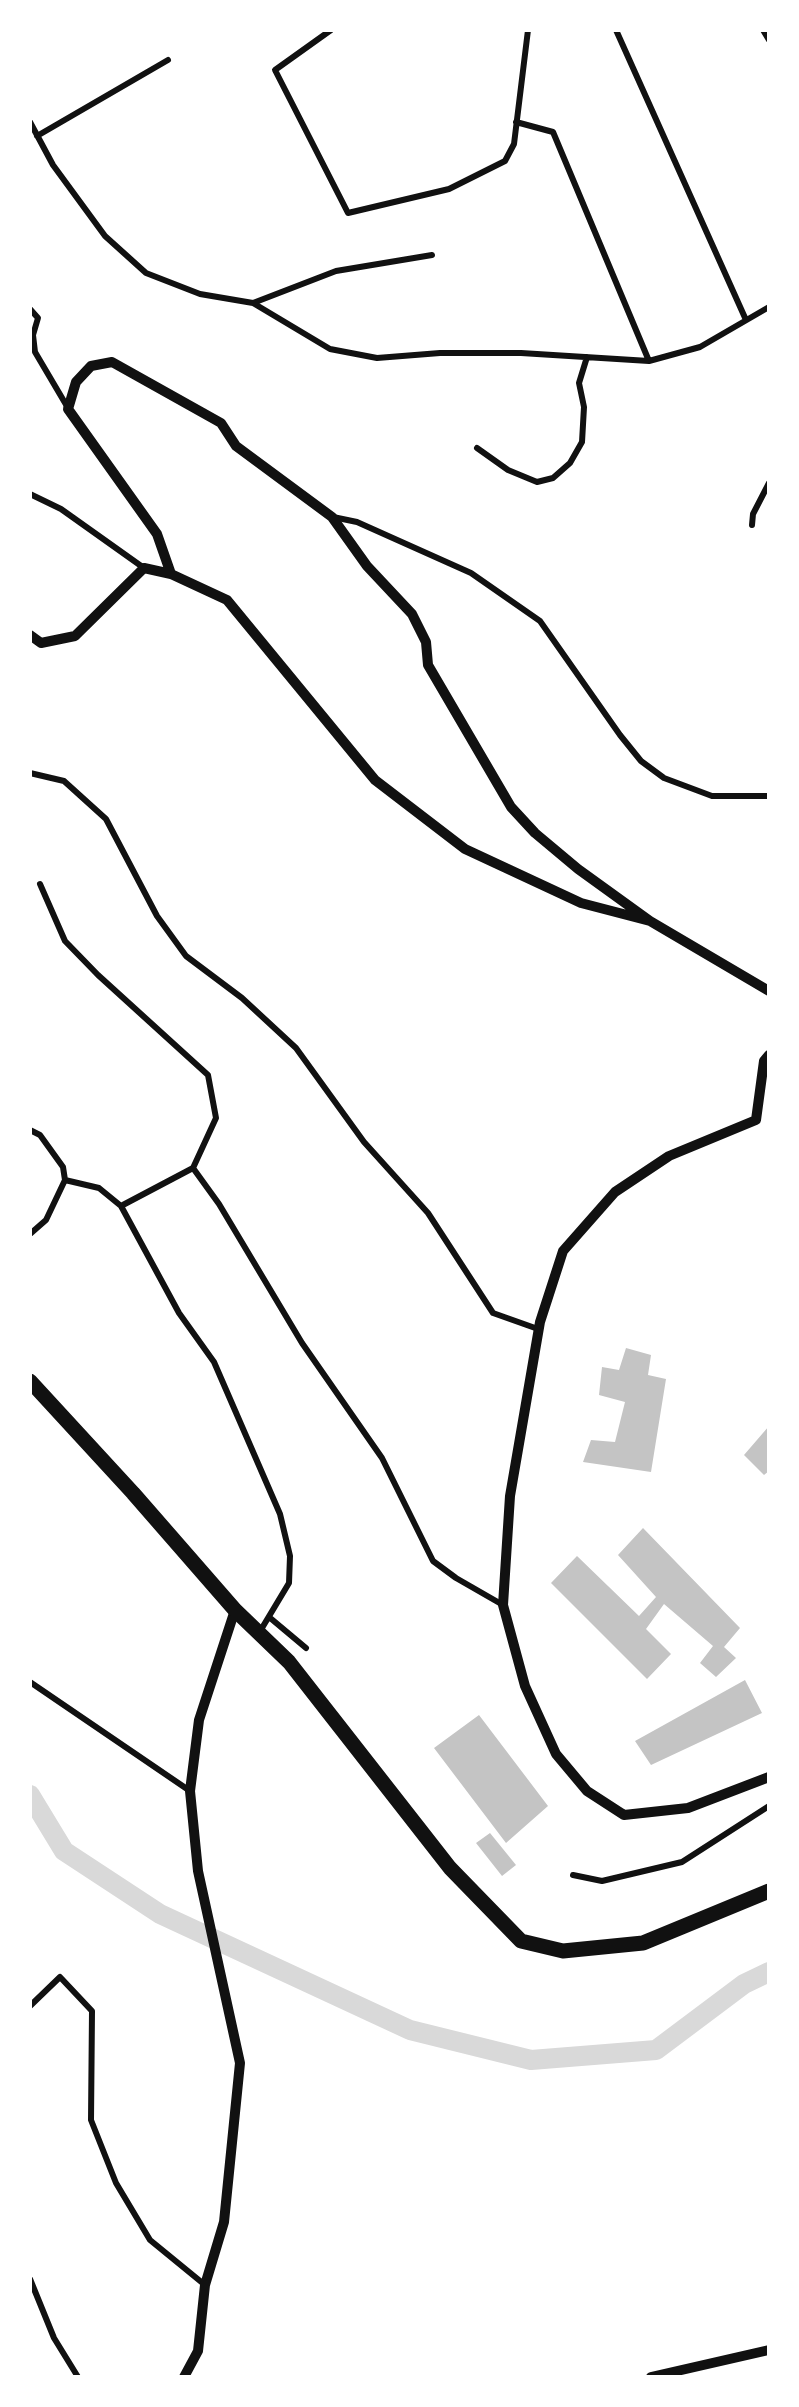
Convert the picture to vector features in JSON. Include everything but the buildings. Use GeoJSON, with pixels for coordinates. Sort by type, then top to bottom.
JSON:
{"type":"FeatureCollection","features":[{"type":"Feature","properties":{"kind":"main road"},"geometry":{"type":"LineString","coordinates":[[30,1381],[236,1610],[289,1662],[450,1868],[521,1941],[563,1951],[643,1943],[769,1891]]}},
{"type":"Feature","properties":{"kind":"street"},"geometry":{"type":"LineString","coordinates":[[331,30],[275,70],[348,213],[449,189],[505,161],[514,144],[528,30]]}},
{"type":"Feature","properties":{"kind":"street"},"geometry":{"type":"LineString","coordinates":[[616,30],[746,320]]}},
{"type":"Feature","properties":{"kind":"street"},"geometry":{"type":"LineString","coordinates":[[763,30],[769,40]]}},
{"type":"Feature","properties":{"kind":"street"},"geometry":{"type":"LineString","coordinates":[[38,136],[168,60]]}},
{"type":"Feature","properties":{"kind":"street"},"geometry":{"type":"LineString","coordinates":[[30,122],[53,165],[105,236],[146,273],[200,294],[253,303],[330,349],[377,358],[440,352],[649,361],[700,347],[769,307]]}},
{"type":"Feature","properties":{"kind":"street"},"geometry":{"type":"LineString","coordinates":[[516,122],[553,132],[649,361]]}},
{"type":"Feature","properties":{"kind":"street"},"geometry":{"type":"LineString","coordinates":[[253,303],[336,271],[432,255]]}},
{"type":"Feature","properties":{"kind":"street"},"geometry":{"type":"LineString","coordinates":[[30,309],[38,318],[33,335],[35,352],[68,409],[157,534],[171,574]]}},
{"type":"Feature","properties":{"kind":"street"},"geometry":{"type":"LineString","coordinates":[[477,448],[508,470],[537,482],[553,478],[570,463],[582,442],[584,407],[579,383],[587,357]]}},
{"type":"Feature","properties":{"kind":"street"},"geometry":{"type":"LineString","coordinates":[[68,409],[76,382],[91,366],[112,362],[221,423],[236,446],[332,517],[367,566],[412,614],[426,642],[428,665],[511,807],[536,833],[578,868],[650,921],[769,991]]}},
{"type":"Feature","properties":{"kind":"street"},"geometry":{"type":"LineString","coordinates":[[752,525],[753,514],[769,483]]}},
{"type":"Feature","properties":{"kind":"street"},"geometry":{"type":"LineString","coordinates":[[30,494],[61,509],[144,568],[171,574],[227,600],[375,780],[465,849],[581,903],[650,921]]}},
{"type":"Feature","properties":{"kind":"street"},"geometry":{"type":"LineString","coordinates":[[332,517],[357,522],[471,573],[540,621],[641,761],[664,778],[712,796],[769,796]]}},
{"type":"Feature","properties":{"kind":"street"},"geometry":{"type":"LineString","coordinates":[[30,635],[41,643],[75,636],[144,568]]}},
{"type":"Feature","properties":{"kind":"street"},"geometry":{"type":"LineString","coordinates":[[30,773],[64,781],[106,819],[157,916],[186,956],[242,998],[296,1048],[364,1142],[428,1212],[493,1313],[538,1329]]}},
{"type":"Feature","properties":{"kind":"street"},"geometry":{"type":"LineString","coordinates":[[40,884],[65,941],[98,975],[208,1075],[216,1118],[193,1168],[121,1206]]}},
{"type":"Feature","properties":{"kind":"street"},"geometry":{"type":"LineString","coordinates":[[769,1055],[764,1061],[756,1120],[669,1156],[615,1192],[563,1251],[538,1329],[510,1496],[502,1605],[525,1686],[556,1754],[587,1791],[624,1815],[688,1808],[769,1777]]}},
{"type":"Feature","properties":{"kind":"street"},"geometry":{"type":"LineString","coordinates":[[30,1130],[40,1135],[63,1167],[65,1180],[46,1220],[30,1234]]}},
{"type":"Feature","properties":{"kind":"street"},"geometry":{"type":"LineString","coordinates":[[193,1168],[219,1204],[302,1343],[382,1458],[433,1561],[456,1578],[502,1605]]}},
{"type":"Feature","properties":{"kind":"street"},"geometry":{"type":"LineString","coordinates":[[65,1180],[99,1188],[121,1206],[179,1313],[214,1362],[279,1514],[290,1556],[289,1583],[259,1633]]}},
{"type":"Feature","properties":{"kind":"street"},"geometry":{"type":"LineString","coordinates":[[184,2377],[198,2351],[205,2285],[224,2222],[240,2063],[198,1871],[190,1791],[199,1720],[236,1610]]}},
{"type":"Feature","properties":{"kind":"street"},"geometry":{"type":"LineString","coordinates":[[269,1617],[306,1648]]}},
{"type":"Feature","properties":{"kind":"street"},"geometry":{"type":"LineString","coordinates":[[30,1682],[190,1791]]}},
{"type":"Feature","properties":{"kind":"street"},"geometry":{"type":"LineString","coordinates":[[573,1875],[602,1881],[682,1862],[769,1806]]}},
{"type":"Feature","properties":{"kind":"street"},"geometry":{"type":"LineString","coordinates":[[30,2006],[60,1977],[92,2011],[91,2120],[116,2183],[150,2240],[205,2285]]}},
{"type":"Feature","properties":{"kind":"street"},"geometry":{"type":"LineString","coordinates":[[30,2279],[54,2338],[78,2377]]}},
{"type":"Feature","properties":{"kind":"street"},"geometry":{"type":"LineString","coordinates":[[651,2377],[769,2350]]}},
{"type":"Feature","properties":{"kind":"waterway"},"geometry":{"type":"LineString","coordinates":[[30,1795],[64,1851],[160,1914],[410,2030],[531,2060],[656,2050],[744,1984],[769,1972]]}}]}
